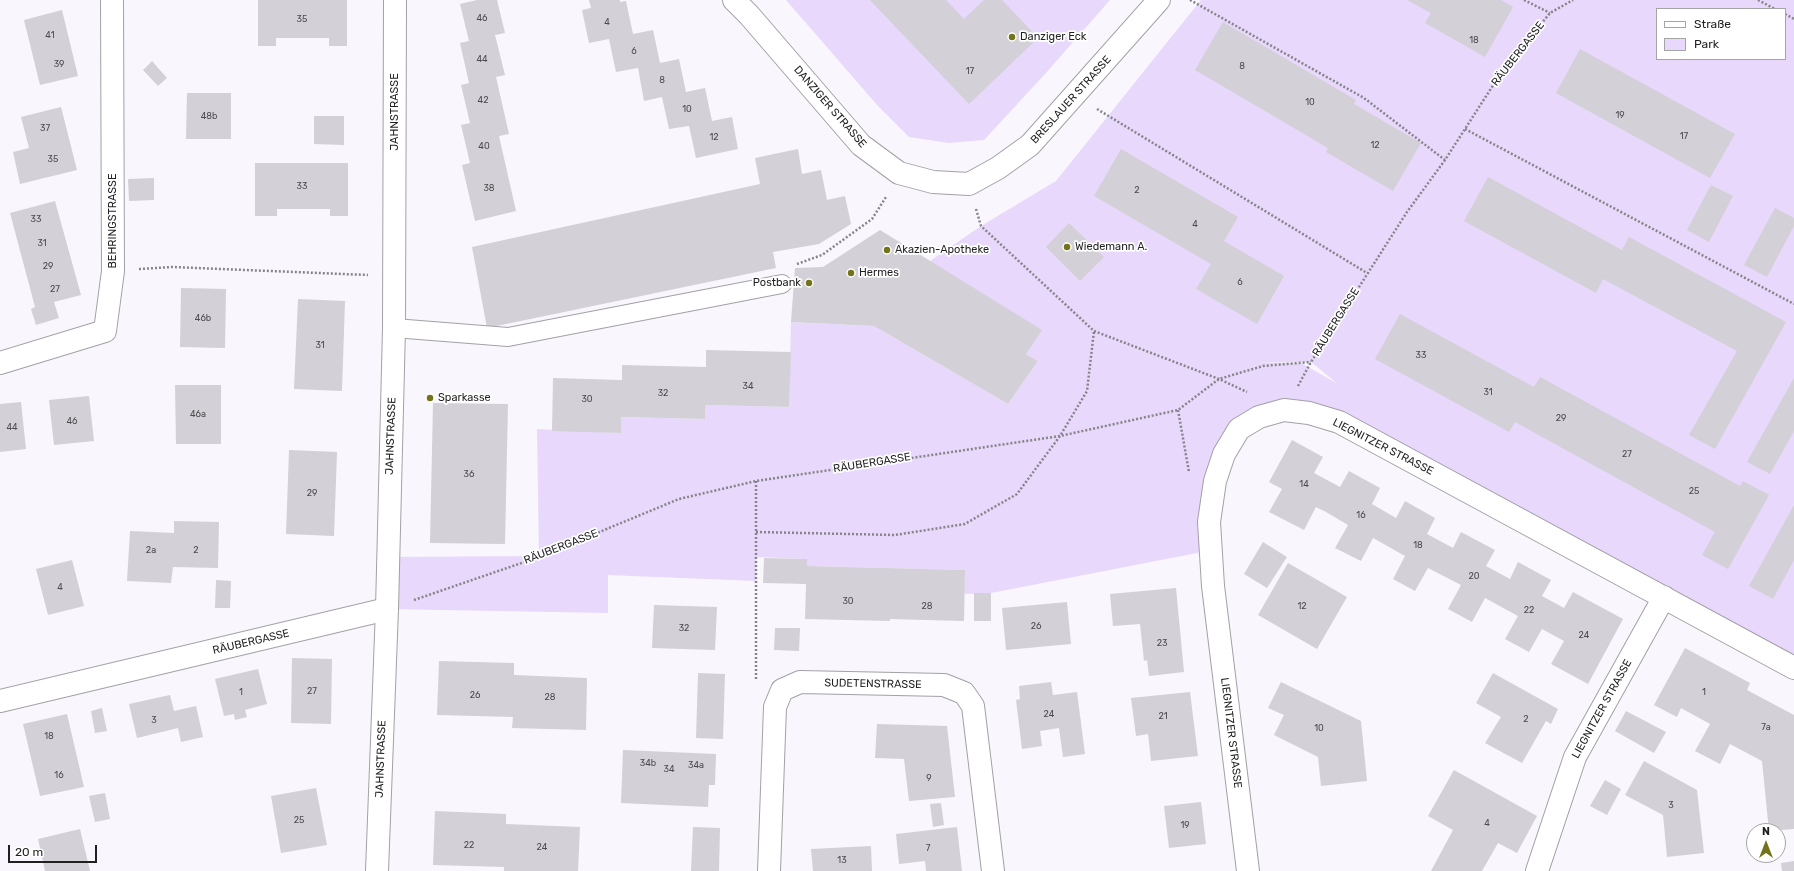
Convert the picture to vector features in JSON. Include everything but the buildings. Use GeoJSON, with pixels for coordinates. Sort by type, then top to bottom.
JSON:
{"type":"FeatureCollection","features":[{"type":"Feature","properties":{"kind":"street","name":"BEHRINGSTRASSE"},"geometry":{"type":"LineString","coordinates":[[0,363],[105,331],[113,271],[112,0]]}},
{"type":"Feature","properties":{"kind":"street","name":"JAHNSTRASSE"},"geometry":{"type":"LineString","coordinates":[[377,871],[387,609],[394,328],[395,0]]}},
{"type":"Feature","properties":{"kind":"street","name":"DANZIGER STRASSE"},"geometry":{"type":"LineString","coordinates":[[734,0],[749,15],[861,145],[899,173],[933,182],[969,184]]}},
{"type":"Feature","properties":{"kind":"street","name":"BRESLAUER STRASSE"},"geometry":{"type":"LineString","coordinates":[[969,184],[998,168],[1030,145],[1160,0]]}},
{"type":"Feature","properties":{"kind":"street","name":"LIEGNITZER STRASSE"},"geometry":{"type":"LineString","coordinates":[[1248,871],[1213,586],[1209,522],[1215,481],[1224,454],[1240,429],[1259,417],[1284,410],[1309,413],[1338,422],[1794,668]]}},
{"type":"Feature","properties":{"kind":"street","name":"LIEGNITZER STRASSE"},"geometry":{"type":"LineString","coordinates":[[1537,871],[1575,757],[1664,598]]}},
{"type":"Feature","properties":{"kind":"street","name":"RÄUBERGASSE"},"geometry":{"type":"LineString","coordinates":[[0,701],[387,609]]}},
{"type":"Feature","properties":{"kind":"street","name":"SUDETENSTRASSE"},"geometry":{"type":"LineString","coordinates":[[782,690],[800,682],[808,682],[944,685],[964,693],[973,706],[992,871]]}},
{"type":"Feature","properties":{"kind":"street"},"geometry":{"type":"LineString","coordinates":[[769,871],[775,707],[782,690]]}},
{"type":"Feature","properties":{"kind":"lane"},"geometry":{"type":"LineString","coordinates":[[394,328],[508,337],[782,284]]}},
{"type":"Feature","properties":{"kind":"path"},"geometry":{"type":"LineString","coordinates":[[1190,0],[1364,98],[1444,160]]}},
{"type":"Feature","properties":{"kind":"path"},"geometry":{"type":"LineString","coordinates":[[1524,0],[1550,13]]}},
{"type":"Feature","properties":{"kind":"path","name":"RÄUBERGASSE"},"geometry":{"type":"LineString","coordinates":[[387,609],[539,557],[679,499],[756,481],[1060,436],[1178,410],[1219,379],[1263,366],[1311,362],[1407,212],[1444,160],[1501,73],[1550,13],[1573,0]]}},
{"type":"Feature","properties":{"kind":"path"},"geometry":{"type":"LineString","coordinates":[[1758,0],[1773,8]]}},
{"type":"Feature","properties":{"kind":"path"},"geometry":{"type":"LineString","coordinates":[[1075,96],[1367,273]]}},
{"type":"Feature","properties":{"kind":"path"},"geometry":{"type":"LineString","coordinates":[[1464,130],[1794,304]]}},
{"type":"Feature","properties":{"kind":"path"},"geometry":{"type":"LineString","coordinates":[[791,266],[822,255],[872,219],[899,173]]}},
{"type":"Feature","properties":{"kind":"path"},"geometry":{"type":"LineString","coordinates":[[969,184],[981,226],[1094,331],[1219,379]]}},
{"type":"Feature","properties":{"kind":"path"},"geometry":{"type":"LineString","coordinates":[[113,271],[172,267],[394,276]]}},
{"type":"Feature","properties":{"kind":"path"},"geometry":{"type":"LineString","coordinates":[[756,532],[895,535],[965,524],[1016,494],[1060,436],[1087,391],[1094,331]]}},
{"type":"Feature","properties":{"kind":"path"},"geometry":{"type":"LineString","coordinates":[[756,481],[756,679],[782,690]]}},
{"type":"Feature","properties":{"kind":"green space"},"geometry":{"type":"Polygon","coordinates":[[[786,0],[1110,0],[984,140],[949,143],[909,137],[878,106],[786,0]]]}},
{"type":"Feature","properties":{"kind":"green space"},"geometry":{"type":"Polygon","coordinates":[[[1201,0],[1794,0],[1794,663],[1309,413],[1240,429],[1202,552],[991,593],[964,594],[965,570],[807,566],[806,559],[756,557],[756,581],[608,575],[608,613],[387,609],[388,557],[539,556],[537,429],[620,433],[621,417],[704,419],[705,405],[789,407],[791,322],[874,326],[1008,404],[1038,361],[1026,354],[930,261],[981,226],[1056,181],[1201,0]],[[1255,362],[1301,363],[1338,384],[1311,362],[1255,362]]]}},
{"type":"Feature","properties":{"kind":"place","name":"Danziger Eck"},"geometry":{"type":"Point","coordinates":[1012,37]}},
{"type":"Feature","properties":{"kind":"place","name":"Wiedemann A."},"geometry":{"type":"Point","coordinates":[1067,247]}},
{"type":"Feature","properties":{"kind":"place","name":"Akazien-Apotheke"},"geometry":{"type":"Point","coordinates":[887,250]}},
{"type":"Feature","properties":{"kind":"place","name":"Hermes"},"geometry":{"type":"Point","coordinates":[851,273]}},
{"type":"Feature","properties":{"kind":"place","name":"Postbank"},"geometry":{"type":"Point","coordinates":[809,283]}},
{"type":"Feature","properties":{"kind":"place","name":"Sparkasse"},"geometry":{"type":"Point","coordinates":[430,398]}}]}
